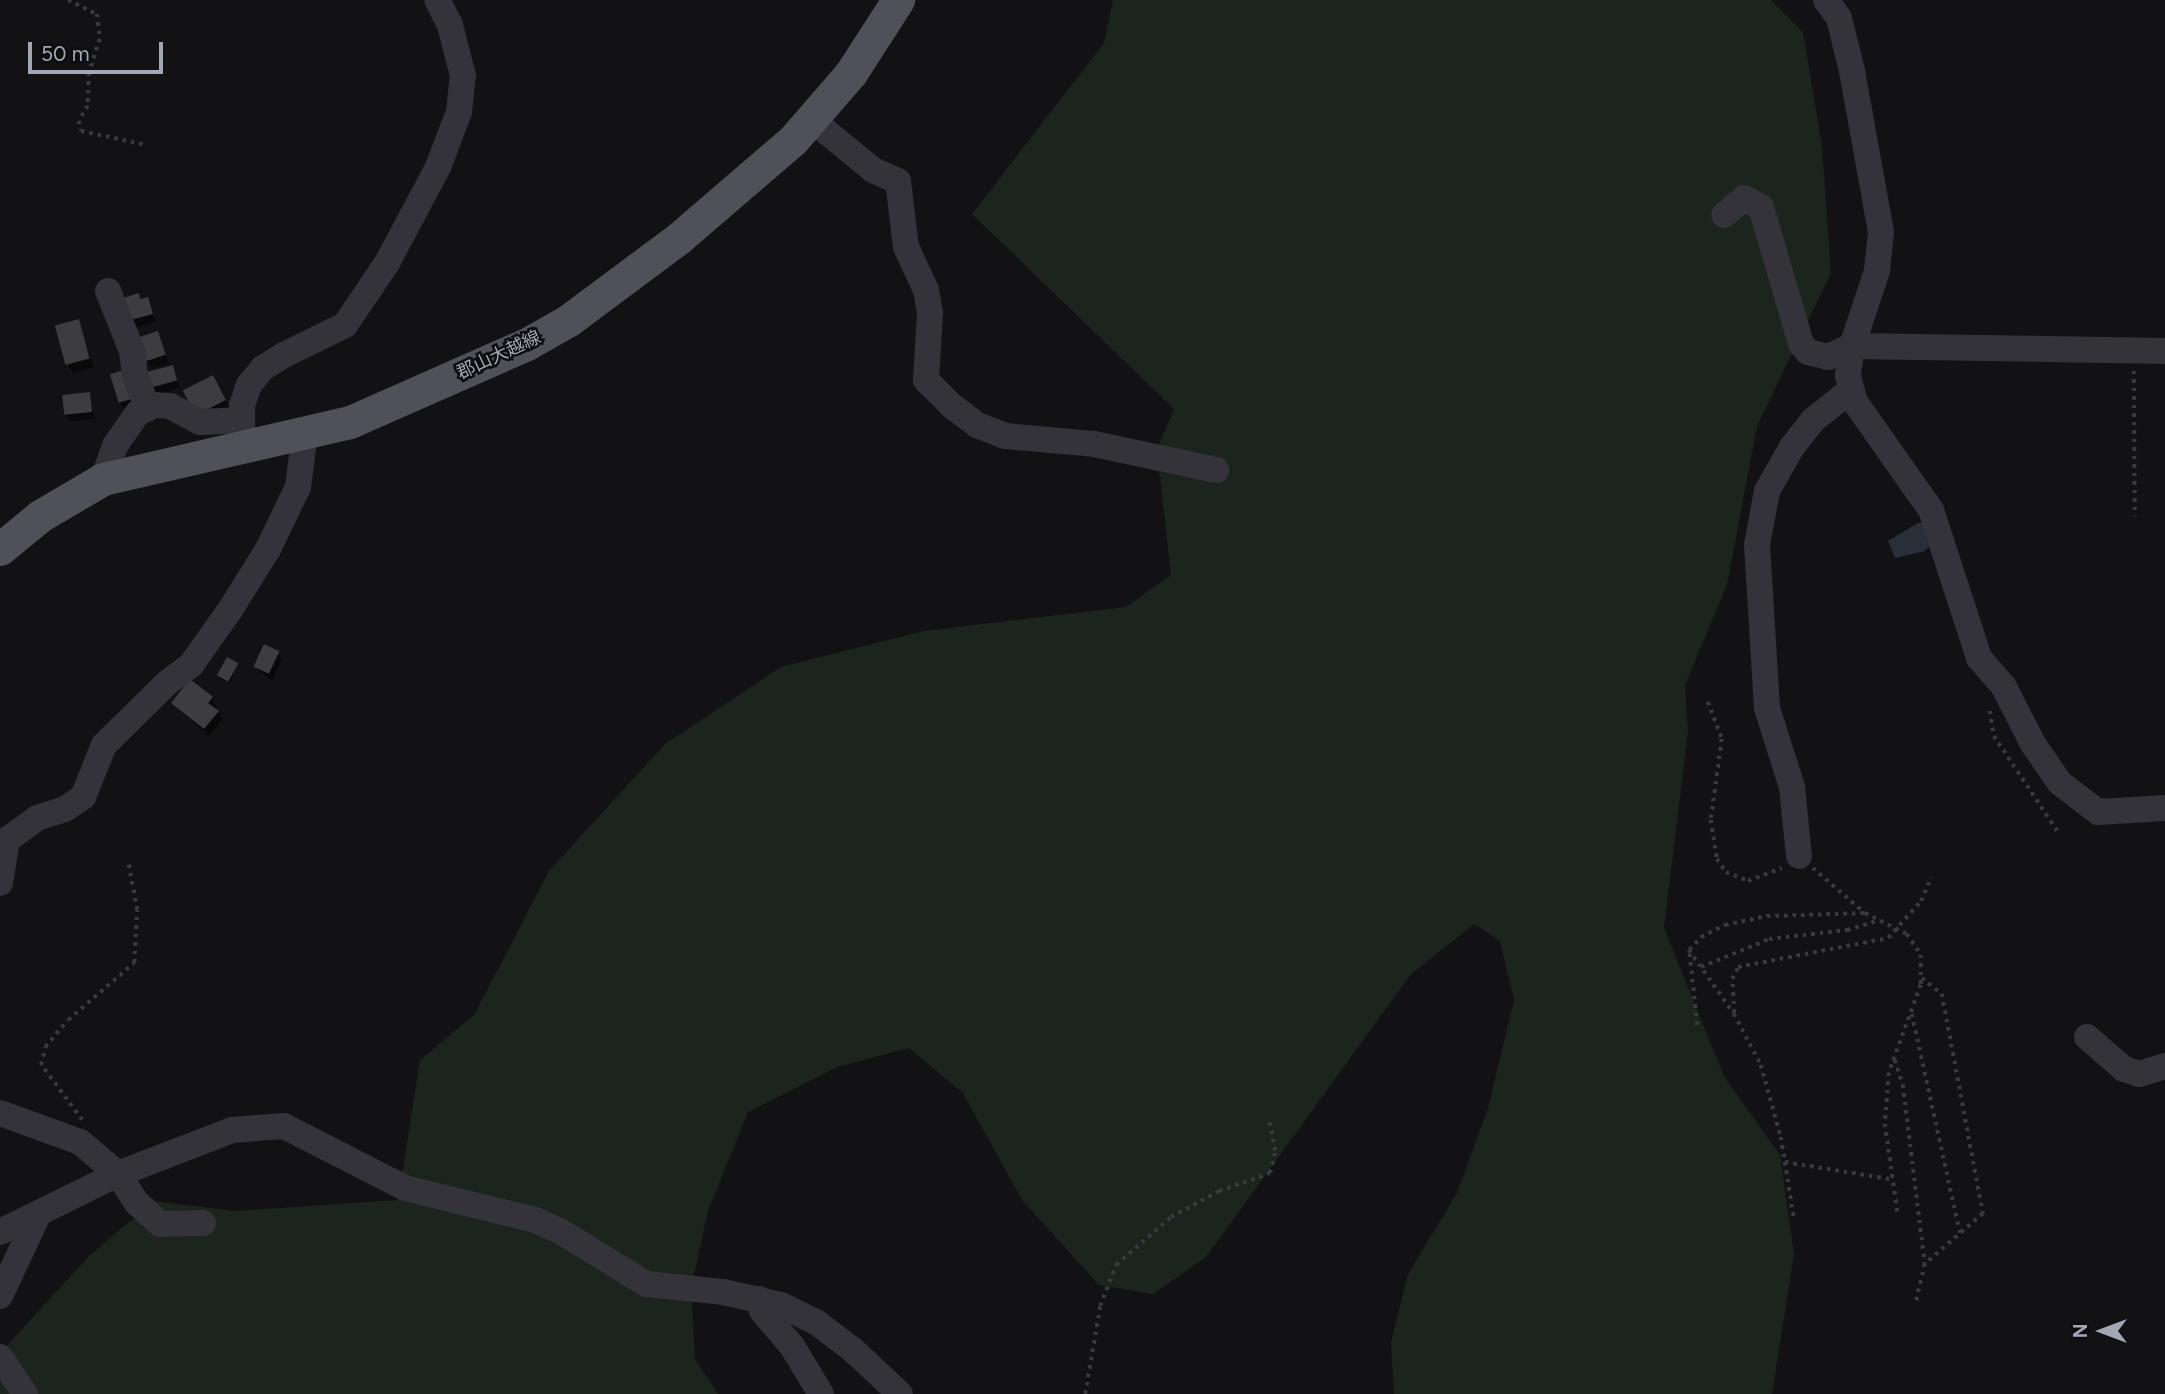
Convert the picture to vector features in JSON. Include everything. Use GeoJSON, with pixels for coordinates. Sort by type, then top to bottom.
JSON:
{"type":"FeatureCollection","features":[{"type":"Feature","properties":{"kind":"main road","name":"郡山大越線"},"geometry":{"type":"LineString","coordinates":[[0,549],[40,516],[103,479],[242,434],[305,433],[350,422],[527,344],[569,320],[680,238],[812,120],[878,36],[898,0]]}},
{"type":"Feature","properties":{"kind":"street"},"geometry":{"type":"LineString","coordinates":[[103,479],[116,444],[138,413],[148,408],[170,406],[200,422],[242,434],[249,385],[263,368],[297,347],[330,336],[355,313],[438,167],[459,112],[463,76],[450,25],[437,0]]}},
{"type":"Feature","properties":{"kind":"street"},"geometry":{"type":"LineString","coordinates":[[1826,0],[1839,18],[1852,71],[1882,249],[1848,359],[1851,390],[1931,510],[1979,658],[2004,687],[2033,744],[2060,783],[2098,812],[2165,808]]}},
{"type":"Feature","properties":{"kind":"street"},"geometry":{"type":"LineString","coordinates":[[812,120],[873,170],[898,181],[906,247],[926,290],[930,313],[926,380],[952,406],[977,425],[1005,436],[1094,444],[1216,470]]}},
{"type":"Feature","properties":{"kind":"street"},"geometry":{"type":"LineString","coordinates":[[1724,215],[1744,198],[1761,207],[1801,344],[1808,352],[1828,357],[1852,346],[2165,351]]}},
{"type":"Feature","properties":{"kind":"street"},"geometry":{"type":"LineString","coordinates":[[107,291],[132,351],[148,408]]}},
{"type":"Feature","properties":{"kind":"street"},"geometry":{"type":"LineString","coordinates":[[1799,856],[1792,787],[1767,708],[1757,545],[1767,491],[1792,447],[1813,420],[1851,390]]}},
{"type":"Feature","properties":{"kind":"street"},"geometry":{"type":"LineString","coordinates":[[0,883],[7,840],[37,817],[65,809],[83,797],[104,746],[166,683],[191,665],[230,610],[268,549],[298,487],[305,433]]}},
{"type":"Feature","properties":{"kind":"street"},"geometry":{"type":"LineString","coordinates":[[2087,1037],[2124,1069],[2139,1074],[2165,1066]]}},
{"type":"Feature","properties":{"kind":"street"},"geometry":{"type":"LineString","coordinates":[[0,1113],[41,1125],[89,1149],[118,1174],[137,1203],[160,1224],[203,1223]]}},
{"type":"Feature","properties":{"kind":"street"},"geometry":{"type":"LineString","coordinates":[[0,1233],[37,1217],[118,1174],[232,1130],[284,1126],[405,1188],[535,1220],[560,1231],[646,1284],[759,1299],[816,1322],[853,1350],[900,1394]]}},
{"type":"Feature","properties":{"kind":"street"},"geometry":{"type":"LineString","coordinates":[[0,1296],[37,1217]]}},
{"type":"Feature","properties":{"kind":"street"},"geometry":{"type":"LineString","coordinates":[[759,1299],[762,1311],[792,1346],[821,1394]]}},
{"type":"Feature","properties":{"kind":"street"},"geometry":{"type":"LineString","coordinates":[[0,1357],[25,1394]]}},
{"type":"Feature","properties":{"kind":"path"},"geometry":{"type":"LineString","coordinates":[[68,0],[97,14],[100,39],[89,73],[88,106],[79,121],[81,131],[147,145]]}},
{"type":"Feature","properties":{"kind":"path"},"geometry":{"type":"LineString","coordinates":[[2135,351],[2135,516]]}},
{"type":"Feature","properties":{"kind":"path"},"geometry":{"type":"LineString","coordinates":[[1708,702],[1722,739],[1711,820],[1717,859],[1726,872],[1748,881],[1799,856],[1865,913],[1900,930],[1921,955],[1922,978],[1912,1014],[1894,1058],[1885,1124],[1898,1214]]}},
{"type":"Feature","properties":{"kind":"path"},"geometry":{"type":"LineString","coordinates":[[89,1149],[90,1133],[41,1065],[45,1047],[68,1020],[134,963],[137,910],[128,862]]}},
{"type":"Feature","properties":{"kind":"path"},"geometry":{"type":"LineString","coordinates":[[1734,1014],[1731,992],[1738,967],[1859,947],[1900,930],[1921,901],[1931,877]]}},
{"type":"Feature","properties":{"kind":"path"},"geometry":{"type":"LineString","coordinates":[[1697,1025],[1689,950],[1700,937],[1738,921],[1865,913]]}},
{"type":"Feature","properties":{"kind":"path"},"geometry":{"type":"LineString","coordinates":[[1701,967],[1769,939],[1847,930],[1881,919]]}},
{"type":"Feature","properties":{"kind":"path"},"geometry":{"type":"LineString","coordinates":[[1689,950],[1734,1014],[1761,1065],[1785,1162],[1794,1218]]}},
{"type":"Feature","properties":{"kind":"path"},"geometry":{"type":"LineString","coordinates":[[1922,978],[1942,994],[1983,1214],[1925,1264]]}},
{"type":"Feature","properties":{"kind":"path"},"geometry":{"type":"LineString","coordinates":[[1912,1014],[1960,1233]]}},
{"type":"Feature","properties":{"kind":"path"},"geometry":{"type":"LineString","coordinates":[[1894,1058],[1903,1085],[1925,1264],[1916,1303]]}},
{"type":"Feature","properties":{"kind":"path"},"geometry":{"type":"LineString","coordinates":[[1085,1394],[1100,1306],[1116,1265],[1171,1217],[1219,1191],[1270,1173],[1275,1151],[1269,1119]]}},
{"type":"Feature","properties":{"kind":"path"},"geometry":{"type":"LineString","coordinates":[[1785,1162],[1891,1179]]}},
{"type":"Feature","properties":{"kind":"shaded area"},"geometry":{"type":"Polygon","coordinates":[[[1113,0],[1771,0],[1803,32],[1822,147],[1831,273],[1757,426],[1727,585],[1685,685],[1688,731],[1664,928],[1724,1076],[1780,1155],[1794,1254],[1772,1394],[1394,1394],[1391,1342],[1408,1274],[1457,1193],[1488,1108],[1514,1000],[1500,941],[1474,924],[1411,974],[1206,1257],[1153,1294],[1099,1285],[1022,1200],[963,1093],[909,1048],[837,1067],[748,1112],[708,1211],[691,1288],[695,1359],[718,1394],[0,1394],[0,1353],[89,1256],[154,1201],[235,1211],[398,1200],[420,1060],[474,1015],[549,871],[665,744],[781,667],[924,631],[1126,607],[1171,575],[1157,450],[1174,409],[972,214],[1104,43],[1113,0]]]}},
{"type":"Feature","properties":{"kind":"shaded area"},"geometry":{"type":"Polygon","coordinates":[[[1918,523],[1924,523],[1930,545],[1925,551],[1895,558],[1888,541],[1918,523]]]}},
{"type":"Feature","properties":{"kind":"building"},"geometry":{"type":"Polygon","coordinates":[[[139,293],[140,299],[148,297],[153,314],[127,321],[120,299],[139,293]]]}},
{"type":"Feature","properties":{"kind":"building"},"geometry":{"type":"Polygon","coordinates":[[[79,319],[90,359],[65,365],[55,325],[79,319]]]}},
{"type":"Feature","properties":{"kind":"building"},"geometry":{"type":"Polygon","coordinates":[[[158,331],[166,355],[147,361],[139,337],[158,331]]]}},
{"type":"Feature","properties":{"kind":"building"},"geometry":{"type":"Polygon","coordinates":[[[173,365],[177,380],[148,388],[144,373],[173,365]]]}},
{"type":"Feature","properties":{"kind":"building"},"geometry":{"type":"Polygon","coordinates":[[[130,368],[139,397],[119,403],[110,374],[130,368]]]}},
{"type":"Feature","properties":{"kind":"building"},"geometry":{"type":"Polygon","coordinates":[[[213,375],[226,400],[195,415],[183,390],[213,375]]]}},
{"type":"Feature","properties":{"kind":"building"},"geometry":{"type":"Polygon","coordinates":[[[90,392],[92,412],[64,415],[62,395],[90,392]]]}},
{"type":"Feature","properties":{"kind":"building"},"geometry":{"type":"Polygon","coordinates":[[[264,644],[279,651],[269,674],[253,667],[264,644]]]}},
{"type":"Feature","properties":{"kind":"building"},"geometry":{"type":"Polygon","coordinates":[[[227,657],[238,663],[228,682],[217,675],[227,657]]]}},
{"type":"Feature","properties":{"kind":"building"},"geometry":{"type":"Polygon","coordinates":[[[190,679],[213,697],[208,703],[219,711],[204,729],[171,703],[190,679]]]}}]}
